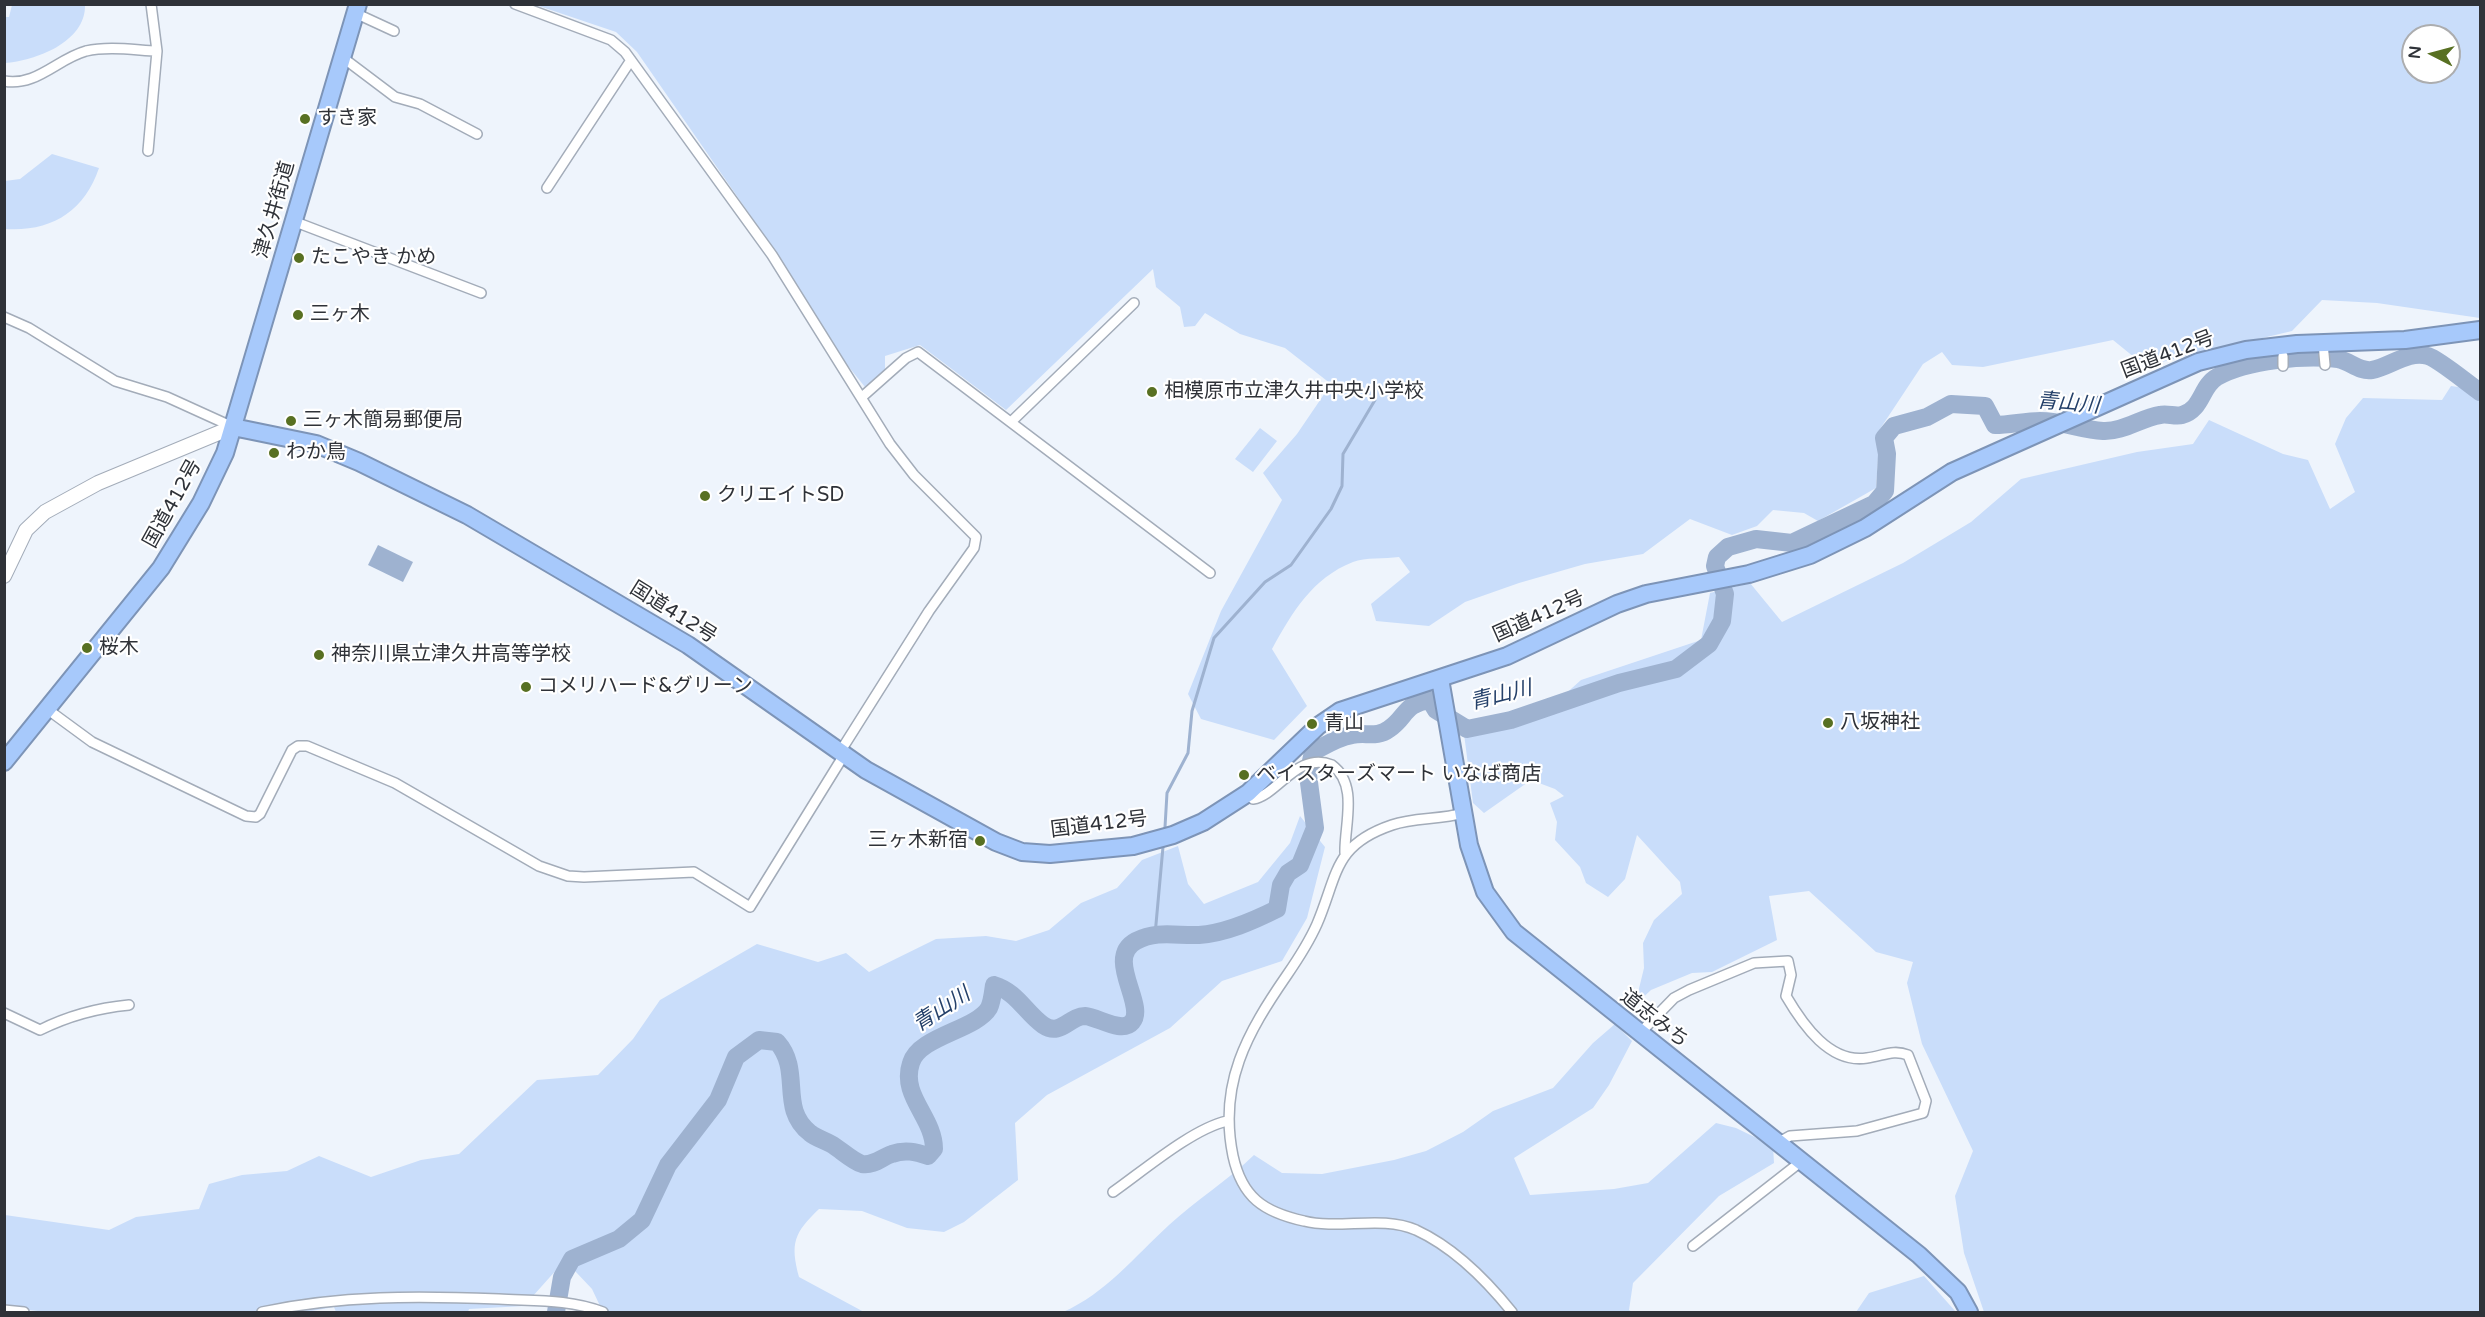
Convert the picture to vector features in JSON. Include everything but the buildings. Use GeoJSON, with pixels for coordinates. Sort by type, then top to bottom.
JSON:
{"type":"FeatureCollection","features":[{"type":"Feature","properties":{"kind":"highway","name":"津久井街道"},"geometry":{"type":"LineString","coordinates":[[233,427],[356,9]]}},
{"type":"Feature","properties":{"kind":"highway","name":"国道412号"},"geometry":{"type":"LineString","coordinates":[[4,762],[143,592],[179,543],[201,504],[225,453],[233,427],[316,444],[359,462],[467,515],[688,645],[842,754],[996,842],[1022,852],[1050,854],[1132,846],[1173,835],[1203,822],[1248,793],[1318,726],[1340,711],[1440,680],[1507,656],[1617,604],[1646,594],[1728,578],[1810,555],[1865,528],[1952,472],[2198,362],[2246,350],[2405,340],[2481,330]]}},
{"type":"Feature","properties":{"kind":"highway","name":"道志みち"},"geometry":{"type":"LineString","coordinates":[[1440,680],[1463,813],[1479,877],[1503,920],[1527,945],[1803,1160],[1947,1279],[1970,1312]]}},
{"type":"Feature","properties":{"kind":"street"},"geometry":{"type":"LineString","coordinates":[[148,151],[157,51],[151,4]]}},
{"type":"Feature","properties":{"kind":"street"},"geometry":{"type":"LineString","coordinates":[[47,709],[92,742],[246,816],[256,817],[260,814],[292,750],[307,746],[395,783],[539,866],[554,872],[584,877],[694,872],[750,907],[929,611],[974,548],[976,537],[914,475],[890,444],[772,255],[631,60],[611,40],[516,4]]}},
{"type":"Feature","properties":{"kind":"street"},"geometry":{"type":"LineString","coordinates":[[356,9],[394,31]]}},
{"type":"Feature","properties":{"kind":"street"},"geometry":{"type":"LineString","coordinates":[[4,81],[20,84],[86,51],[119,49],[157,51]]}},
{"type":"Feature","properties":{"kind":"street"},"geometry":{"type":"LineString","coordinates":[[342,57],[395,97],[420,104],[477,134]]}},
{"type":"Feature","properties":{"kind":"street"},"geometry":{"type":"LineString","coordinates":[[547,188],[631,60]]}},
{"type":"Feature","properties":{"kind":"street"},"geometry":{"type":"LineString","coordinates":[[293,221],[481,293]]}},
{"type":"Feature","properties":{"kind":"street"},"geometry":{"type":"LineString","coordinates":[[1011,422],[1134,303]]}},
{"type":"Feature","properties":{"kind":"street"},"geometry":{"type":"LineString","coordinates":[[4,317],[29,328],[108,377],[167,397],[233,427]]}},
{"type":"Feature","properties":{"kind":"street"},"geometry":{"type":"LineString","coordinates":[[2323,346],[2325,365]]}},
{"type":"Feature","properties":{"kind":"street"},"geometry":{"type":"LineString","coordinates":[[862,397],[906,358],[918,352],[1210,573]]}},
{"type":"Feature","properties":{"kind":"street"},"geometry":{"type":"LineString","coordinates":[[4,576],[15,548],[38,517],[98,483],[233,427]]}},
{"type":"Feature","properties":{"kind":"street"},"geometry":{"type":"LineString","coordinates":[[1248,793],[1253,799],[1260,797],[1294,772],[1315,762],[1332,765],[1344,783],[1349,806],[1345,854],[1309,941],[1267,1005],[1242,1054],[1229,1088],[1227,1121],[1238,1177],[1251,1196],[1276,1214],[1326,1225],[1390,1224],[1414,1230],[1432,1239],[1479,1276],[1512,1312]]}},
{"type":"Feature","properties":{"kind":"street"},"geometry":{"type":"LineString","coordinates":[[1345,854],[1365,836],[1390,825],[1463,813]]}},
{"type":"Feature","properties":{"kind":"street"},"geometry":{"type":"LineString","coordinates":[[1639,1034],[1674,998],[1689,990],[1754,963],[1788,961],[1791,975],[1786,996],[1826,1047],[1852,1058],[1867,1058],[1897,1050],[1908,1055],[1926,1101],[1923,1113],[1857,1131],[1790,1136],[1779,1142]]}},
{"type":"Feature","properties":{"kind":"street"},"geometry":{"type":"LineString","coordinates":[[4,1013],[40,1030],[63,1018],[104,1008],[129,1005]]}},
{"type":"Feature","properties":{"kind":"street"},"geometry":{"type":"LineString","coordinates":[[1113,1192],[1187,1141],[1210,1127],[1227,1121]]}},
{"type":"Feature","properties":{"kind":"street"},"geometry":{"type":"LineString","coordinates":[[1693,1246],[1803,1160]]}},
{"type":"Feature","properties":{"kind":"street"},"geometry":{"type":"LineString","coordinates":[[262,1312],[325,1301],[377,1296],[544,1300],[566,1302],[603,1312]]}},
{"type":"Feature","properties":{"kind":"street"},"geometry":{"type":"LineString","coordinates":[[4,1310],[24,1312]]}},
{"type":"Feature","properties":{"kind":"shaded area"},"geometry":{"type":"Polygon","coordinates":[[[12,5],[85,5],[83,18],[77,29],[57,47],[44,54],[5,63],[5,17],[9,17],[12,5]]]}},
{"type":"Feature","properties":{"kind":"shaded area"},"geometry":{"type":"Polygon","coordinates":[[[536,5],[2480,5],[2480,318],[2377,303],[2322,300],[2292,331],[2145,366],[2113,340],[1983,367],[1952,365],[1942,352],[1923,364],[1880,429],[1876,488],[1818,521],[1804,513],[1773,510],[1757,526],[1732,535],[1690,519],[1643,554],[1585,564],[1519,583],[1465,602],[1429,626],[1376,621],[1371,604],[1410,572],[1399,557],[1358,560],[1339,569],[1326,577],[1305,598],[1287,622],[1272,649],[1307,706],[1274,740],[1201,719],[1188,694],[1221,611],[1282,500],[1263,473],[1297,434],[1331,384],[1285,348],[1240,334],[1205,313],[1195,326],[1184,327],[1180,307],[1156,287],[1153,269],[1006,410],[920,345],[885,356],[885,370],[865,387],[844,361],[775,251],[637,52],[616,32],[536,5]]]}},
{"type":"Feature","properties":{"kind":"shaded area"},"geometry":{"type":"Polygon","coordinates":[[[52,154],[99,168],[93,183],[75,207],[51,223],[22,229],[5,229],[5,181],[20,179],[52,154]]]}},
{"type":"Feature","properties":{"kind":"shaded area"},"geometry":{"type":"Polygon","coordinates":[[[2451,386],[2480,390],[2480,1312],[1984,1312],[1964,1253],[1955,1196],[1973,1151],[1922,1044],[1907,983],[1913,962],[1876,952],[1809,891],[1769,896],[1777,940],[1712,972],[1692,973],[1651,990],[1635,1005],[1644,968],[1643,943],[1654,920],[1682,894],[1680,882],[1637,835],[1625,879],[1608,897],[1586,883],[1580,867],[1555,840],[1557,822],[1550,803],[1564,796],[1555,789],[1531,780],[1484,813],[1473,803],[1464,734],[1543,714],[1581,680],[1701,640],[1710,593],[1750,583],[1782,622],[1903,563],[1971,522],[2021,479],[2137,452],[2193,444],[2209,420],[2283,454],[2308,460],[2330,509],[2355,492],[2335,444],[2346,418],[2363,398],[2442,400],[2451,386]]]}},
{"type":"Feature","properties":{"kind":"shaded area"},"geometry":{"type":"Polygon","coordinates":[[[1260,428],[1277,441],[1253,472],[1235,459],[1260,428]]]}},
{"type":"Feature","properties":{"kind":"shaded area"},"geometry":{"type":"Polygon","coordinates":[[[378,545],[413,562],[403,582],[368,565],[378,545]]]}},
{"type":"Feature","properties":{"kind":"shaded area"},"geometry":{"type":"Polygon","coordinates":[[[1300,816],[1325,847],[1307,918],[1282,961],[1222,981],[1170,1028],[1047,1095],[1015,1123],[1018,1180],[964,1222],[944,1232],[907,1228],[862,1211],[819,1209],[811,1217],[796,1239],[795,1255],[799,1277],[864,1312],[609,1312],[601,1308],[592,1289],[575,1271],[575,1249],[524,1306],[469,1309],[468,1312],[336,1312],[334,1307],[306,1312],[46,1312],[5,1307],[5,1215],[109,1230],[136,1217],[199,1209],[209,1184],[242,1175],[287,1171],[319,1156],[371,1177],[421,1160],[459,1154],[537,1080],[598,1075],[633,1039],[660,1000],[757,944],[818,962],[846,953],[869,972],[936,939],[986,936],[1016,941],[1049,930],[1081,903],[1117,888],[1142,860],[1178,846],[1188,884],[1204,904],[1258,882],[1290,843],[1300,816]]]}},
{"type":"Feature","properties":{"kind":"shaded area"},"geometry":{"type":"Polygon","coordinates":[[[1615,1024],[1632,1041],[1609,1085],[1593,1108],[1514,1158],[1530,1195],[1614,1189],[1648,1183],[1716,1123],[1736,1128],[1773,1146],[1774,1163],[1719,1196],[1633,1283],[1629,1310],[1632,1312],[1063,1312],[1106,1285],[1179,1216],[1254,1155],[1282,1173],[1322,1174],[1394,1160],[1426,1151],[1463,1132],[1493,1111],[1553,1088],[1593,1043],[1615,1024]]]}},
{"type":"Feature","properties":{"kind":"shaded area"},"geometry":{"type":"Polygon","coordinates":[[[1924,1276],[1956,1312],[1856,1312],[1869,1293],[1924,1276]]]}},
{"type":"Feature","properties":{"kind":"waterway","name":"青山川"},"geometry":{"type":"LineString","coordinates":[[556,1312],[562,1277],[572,1259],[619,1239],[642,1220],[668,1165],[718,1100],[736,1057],[759,1040],[777,1042],[785,1053],[789,1065],[795,1112],[800,1123],[812,1135],[862,1164],[870,1164],[897,1152],[915,1152],[928,1156],[934,1149],[933,1137],[910,1086],[911,1063],[916,1054],[925,1046],[982,1016],[990,1006],[994,985],[1009,992],[1037,1020],[1049,1028],[1055,1029],[1085,1016],[1116,1026],[1128,1025],[1135,1014],[1124,958],[1127,949],[1136,941],[1159,935],[1199,935],[1219,932],[1277,909],[1281,885],[1288,873],[1300,865],[1315,828],[1308,775],[1313,752],[1347,736],[1384,732],[1410,708],[1421,702],[1430,700],[1436,710],[1467,729],[1511,720],[1619,683],[1676,669],[1709,644],[1722,621],[1725,594],[1715,566],[1717,557],[1728,547],[1756,539],[1792,543],[1874,504],[1885,491],[1887,454],[1884,438],[1894,426],[1927,417],[1951,404],[1985,406],[1995,425],[2048,421],[2110,431],[2160,415],[2182,415],[2194,408],[2208,386],[2217,377],[2244,366],[2293,358],[2338,359],[2359,368],[2372,370],[2413,355],[2428,356],[2480,392]]}},
{"type":"Feature","properties":{"kind":"waterway"},"geometry":{"type":"LineString","coordinates":[[1165,827],[1167,793],[1188,753],[1192,711],[1214,638],[1265,582],[1291,565],[1331,509],[1342,486],[1343,454],[1375,400]]}},
{"type":"Feature","properties":{"kind":"waterway"},"geometry":{"type":"LineString","coordinates":[[1155,935],[1163,847]]}},
{"type":"Feature","properties":{"kind":"place","name":"すき家"},"geometry":{"type":"Point","coordinates":[305,119]}},
{"type":"Feature","properties":{"kind":"place","name":"たこやき かめ"},"geometry":{"type":"Point","coordinates":[299,258]}},
{"type":"Feature","properties":{"kind":"place","name":"三ヶ木"},"geometry":{"type":"Point","coordinates":[298,315]}},
{"type":"Feature","properties":{"kind":"place","name":"相模原市立津久井中央小学校"},"geometry":{"type":"Point","coordinates":[1152,392]}},
{"type":"Feature","properties":{"kind":"place","name":"三ヶ木簡易郵便局"},"geometry":{"type":"Point","coordinates":[291,421]}},
{"type":"Feature","properties":{"kind":"place","name":"わか鳥"},"geometry":{"type":"Point","coordinates":[274,453]}},
{"type":"Feature","properties":{"kind":"place","name":"クリエイトSD"},"geometry":{"type":"Point","coordinates":[705,496]}},
{"type":"Feature","properties":{"kind":"place","name":"桜木"},"geometry":{"type":"Point","coordinates":[87,648]}},
{"type":"Feature","properties":{"kind":"place","name":"神奈川県立津久井高等学校"},"geometry":{"type":"Point","coordinates":[319,655]}},
{"type":"Feature","properties":{"kind":"place","name":"コメリハード&グリーン"},"geometry":{"type":"Point","coordinates":[526,687]}},
{"type":"Feature","properties":{"kind":"place","name":"八坂神社"},"geometry":{"type":"Point","coordinates":[1828,723]}},
{"type":"Feature","properties":{"kind":"place","name":"青山"},"geometry":{"type":"Point","coordinates":[1312,724]}},
{"type":"Feature","properties":{"kind":"place","name":"ベイスターズマート いなば商店"},"geometry":{"type":"Point","coordinates":[1244,775]}},
{"type":"Feature","properties":{"kind":"place","name":"三ヶ木新宿"},"geometry":{"type":"Point","coordinates":[980,841]}}]}
